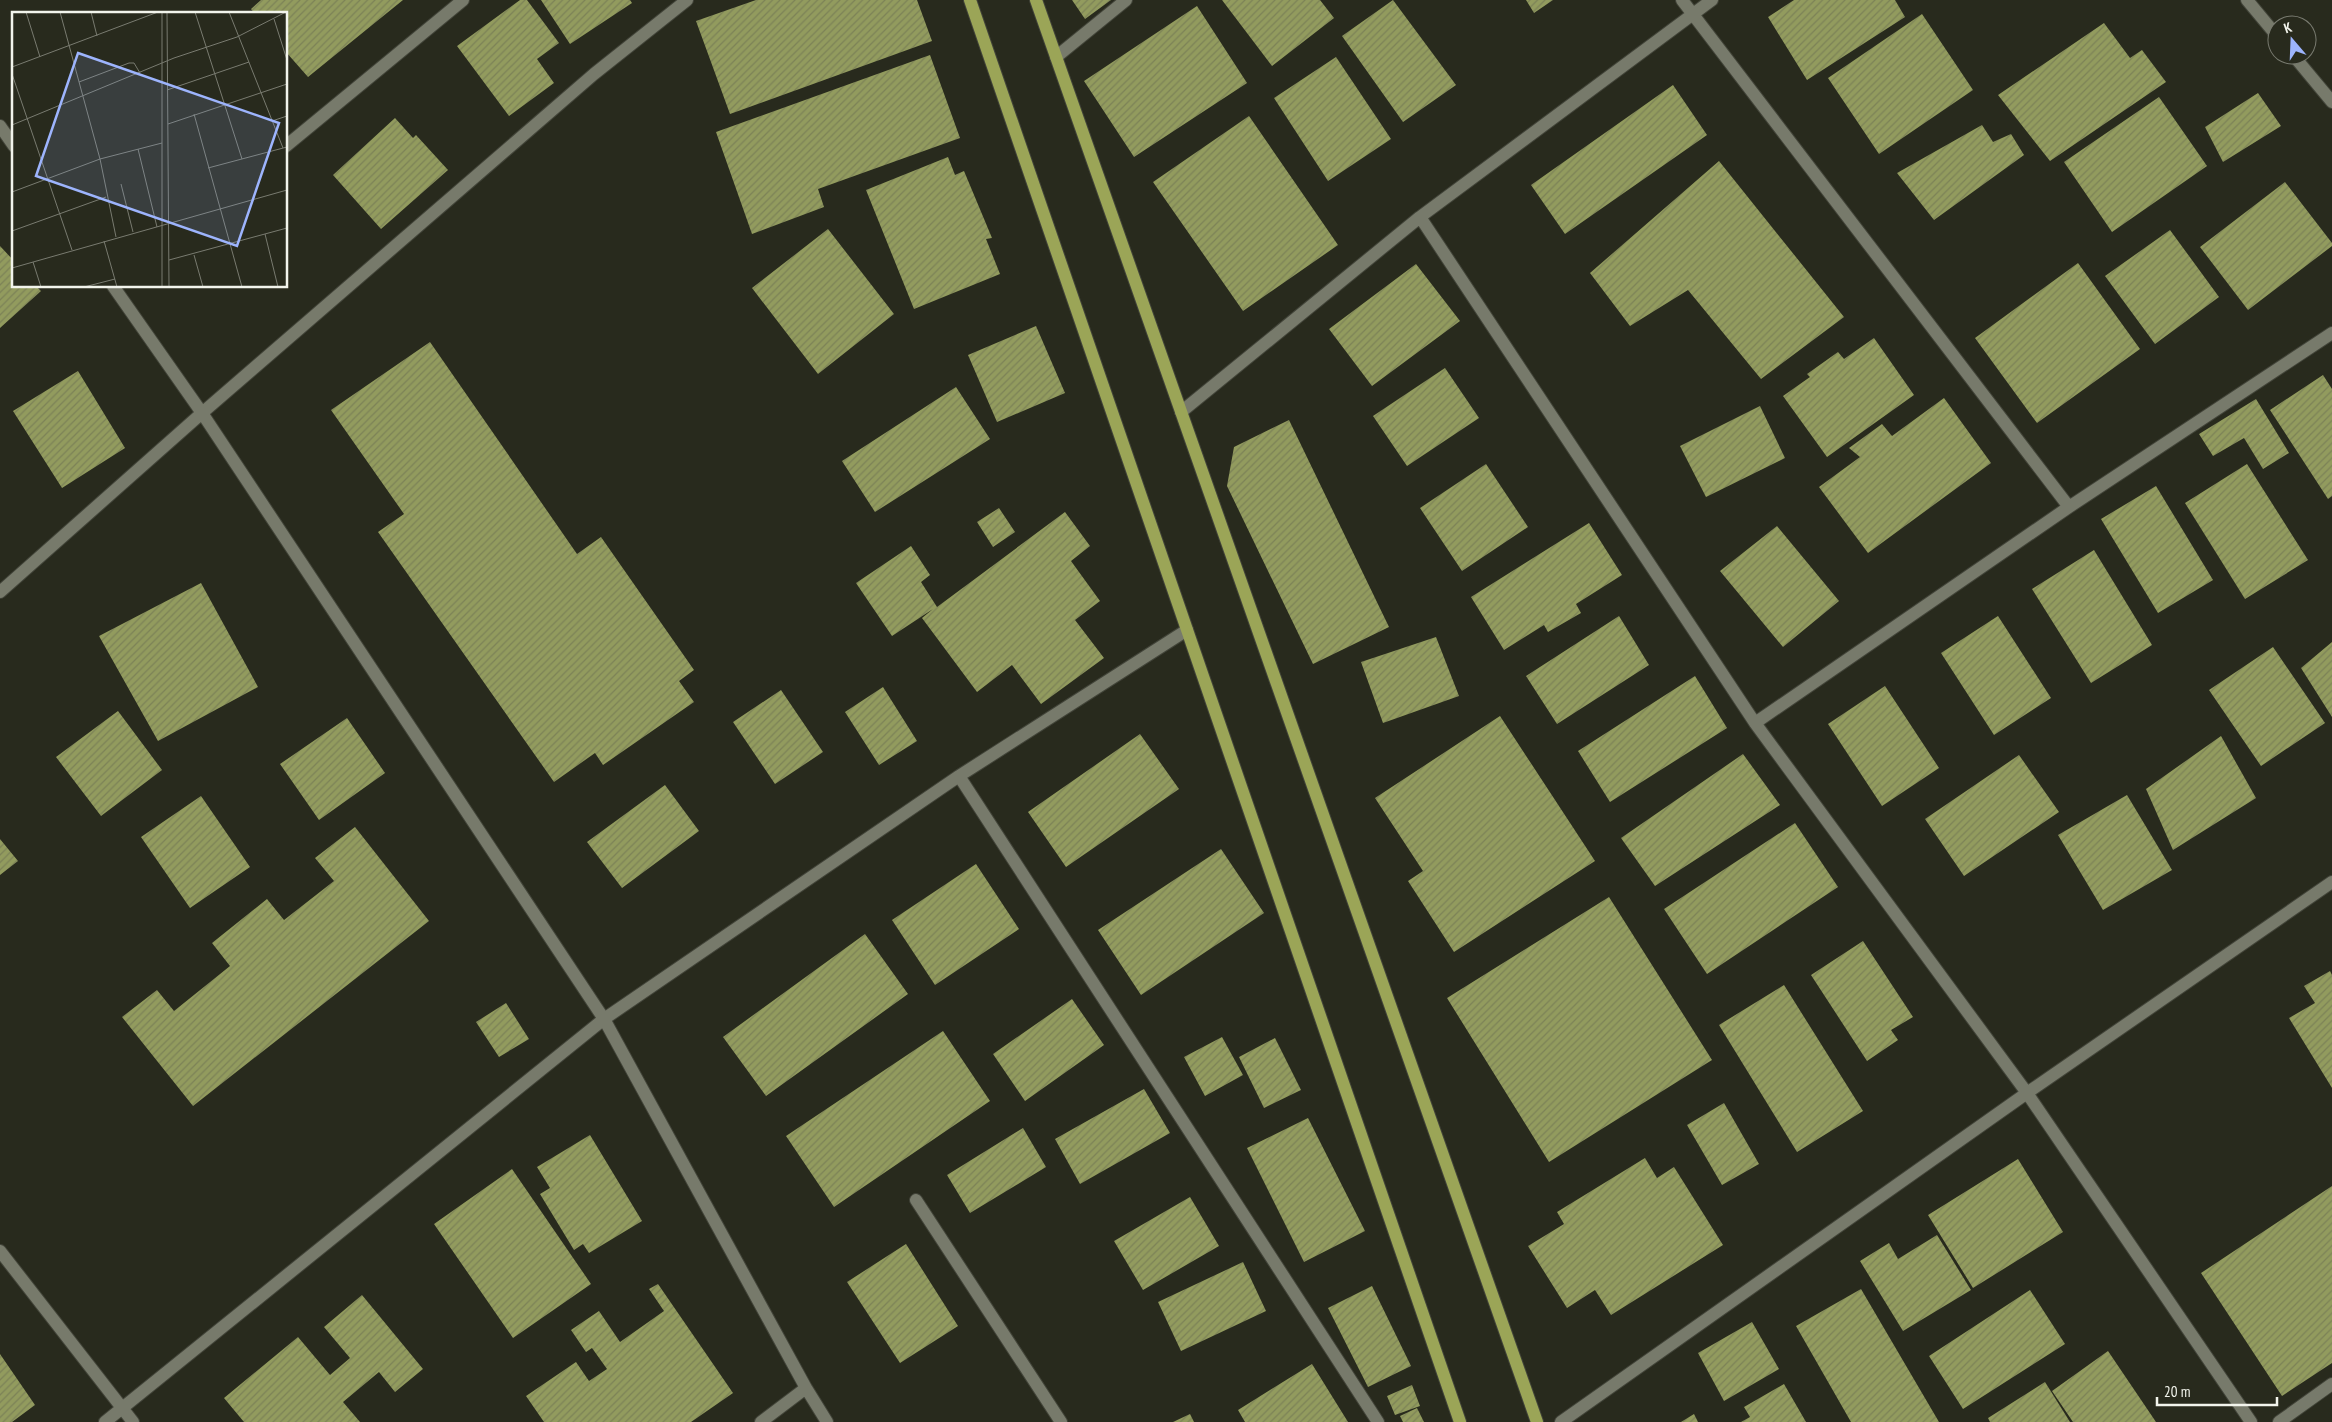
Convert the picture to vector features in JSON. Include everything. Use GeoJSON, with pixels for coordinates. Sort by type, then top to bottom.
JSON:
{"type":"FeatureCollection","features":[{"type":"Feature","properties":{"kind":"main road"},"geometry":{"type":"LineString","coordinates":[[970,0],[1460,1422]]}},
{"type":"Feature","properties":{"kind":"main road"},"geometry":{"type":"LineString","coordinates":[[1036,0],[1536,1422]]}},
{"type":"Feature","properties":{"kind":"street"},"geometry":{"type":"LineString","coordinates":[[288,144],[463,0]]}},
{"type":"Feature","properties":{"kind":"street"},"geometry":{"type":"LineString","coordinates":[[0,592],[202,413],[594,74],[687,0]]}},
{"type":"Feature","properties":{"kind":"street"},"geometry":{"type":"LineString","coordinates":[[1056,57],[1126,0]]}},
{"type":"Feature","properties":{"kind":"street"},"geometry":{"type":"LineString","coordinates":[[1682,0],[2069,507]]}},
{"type":"Feature","properties":{"kind":"street"},"geometry":{"type":"LineString","coordinates":[[1181,412],[1420,217],[1712,0]]}},
{"type":"Feature","properties":{"kind":"street"},"geometry":{"type":"LineString","coordinates":[[2253,2],[2267,22]]}},
{"type":"Feature","properties":{"kind":"street"},"geometry":{"type":"LineString","coordinates":[[2301,65],[2332,102]]}},
{"type":"Feature","properties":{"kind":"street"},"geometry":{"type":"LineString","coordinates":[[0,126],[12,143]]}},
{"type":"Feature","properties":{"kind":"street"},"geometry":{"type":"LineString","coordinates":[[1420,217],[1755,723],[2027,1093],[2251,1422]]}},
{"type":"Feature","properties":{"kind":"street"},"geometry":{"type":"LineString","coordinates":[[115,288],[202,413],[604,1019],[806,1388],[827,1422]]}},
{"type":"Feature","properties":{"kind":"street"},"geometry":{"type":"LineString","coordinates":[[1755,723],[2069,507],[2332,334]]}},
{"type":"Feature","properties":{"kind":"street"},"geometry":{"type":"LineString","coordinates":[[105,1422],[604,1019],[959,776],[1187,630]]}},
{"type":"Feature","properties":{"kind":"street"},"geometry":{"type":"LineString","coordinates":[[959,776],[1378,1422]]}},
{"type":"Feature","properties":{"kind":"street"},"geometry":{"type":"LineString","coordinates":[[1561,1422],[2027,1093],[2332,882]]}},
{"type":"Feature","properties":{"kind":"street"},"geometry":{"type":"LineString","coordinates":[[916,1200],[1061,1422]]}},
{"type":"Feature","properties":{"kind":"street"},"geometry":{"type":"LineString","coordinates":[[0,1251],[133,1422]]}},
{"type":"Feature","properties":{"kind":"street"},"geometry":{"type":"LineString","coordinates":[[2279,1422],[2332,1384]]}},
{"type":"Feature","properties":{"kind":"street"},"geometry":{"type":"LineString","coordinates":[[761,1422],[806,1388]]}},
{"type":"Feature","properties":{"kind":"building"},"geometry":{"type":"Polygon","coordinates":[[[261,0],[403,0],[308,77],[288,54],[288,12],[253,12],[251,9],[261,0]]]}},
{"type":"Feature","properties":{"kind":"building"},"geometry":{"type":"Polygon","coordinates":[[[520,0],[527,0],[559,43],[537,59],[554,83],[509,116],[457,46],[520,0]]]}},
{"type":"Feature","properties":{"kind":"building"},"geometry":{"type":"Polygon","coordinates":[[[541,0],[630,0],[632,3],[570,44],[541,0]]]}},
{"type":"Feature","properties":{"kind":"building"},"geometry":{"type":"Polygon","coordinates":[[[756,0],[917,0],[932,41],[730,114],[696,21],[756,0]]]}},
{"type":"Feature","properties":{"kind":"building"},"geometry":{"type":"Polygon","coordinates":[[[1072,0],[1111,0],[1085,19],[1072,0]]]}},
{"type":"Feature","properties":{"kind":"building"},"geometry":{"type":"Polygon","coordinates":[[[1222,0],[1320,0],[1334,18],[1272,66],[1222,0]]]}},
{"type":"Feature","properties":{"kind":"building"},"geometry":{"type":"Polygon","coordinates":[[[1393,0],[1456,85],[1403,122],[1342,36],[1393,0]]]}},
{"type":"Feature","properties":{"kind":"building"},"geometry":{"type":"Polygon","coordinates":[[[1526,0],[1553,0],[1534,13],[1526,0]]]}},
{"type":"Feature","properties":{"kind":"building"},"geometry":{"type":"Polygon","coordinates":[[[1794,0],[1895,0],[1905,17],[1807,80],[1768,17],[1794,0]]]}},
{"type":"Feature","properties":{"kind":"building"},"geometry":{"type":"Polygon","coordinates":[[[1197,6],[1247,83],[1134,157],[1084,81],[1197,6]]]}},
{"type":"Feature","properties":{"kind":"building"},"geometry":{"type":"Polygon","coordinates":[[[1922,14],[1973,90],[1879,154],[1828,78],[1922,14]]]}},
{"type":"Feature","properties":{"kind":"building"},"geometry":{"type":"Polygon","coordinates":[[[2104,23],[2130,58],[2142,50],[2166,82],[2050,161],[1998,95],[2104,23]]]}},
{"type":"Feature","properties":{"kind":"building"},"geometry":{"type":"Polygon","coordinates":[[[930,55],[960,138],[818,189],[824,207],[752,234],[716,132],[930,55]]]}},
{"type":"Feature","properties":{"kind":"building"},"geometry":{"type":"Polygon","coordinates":[[[1336,57],[1391,139],[1328,181],[1274,98],[1336,57]]]}},
{"type":"Feature","properties":{"kind":"building"},"geometry":{"type":"Polygon","coordinates":[[[1673,85],[1707,135],[1565,234],[1531,185],[1673,85]]]}},
{"type":"Feature","properties":{"kind":"building"},"geometry":{"type":"Polygon","coordinates":[[[2258,93],[2281,126],[2223,162],[2205,127],[2258,93]]]}},
{"type":"Feature","properties":{"kind":"building"},"geometry":{"type":"Polygon","coordinates":[[[2159,97],[2207,166],[2112,232],[2064,162],[2159,97]]]}},
{"type":"Feature","properties":{"kind":"building"},"geometry":{"type":"Polygon","coordinates":[[[1249,116],[1338,245],[1243,311],[1153,182],[1249,116]]]}},
{"type":"Feature","properties":{"kind":"building"},"geometry":{"type":"Polygon","coordinates":[[[395,118],[413,138],[416,135],[448,170],[381,229],[333,175],[395,118]]]}},
{"type":"Feature","properties":{"kind":"building"},"geometry":{"type":"Polygon","coordinates":[[[1982,125],[1993,142],[2011,134],[2024,155],[1934,220],[1897,173],[1982,125]]]}},
{"type":"Feature","properties":{"kind":"building"},"geometry":{"type":"Polygon","coordinates":[[[948,157],[955,175],[964,171],[992,238],[986,239],[1000,274],[914,309],[866,190],[948,157]]]}},
{"type":"Feature","properties":{"kind":"building"},"geometry":{"type":"Polygon","coordinates":[[[1719,161],[1844,317],[1761,379],[1688,290],[1630,326],[1590,273],[1719,161]]]}},
{"type":"Feature","properties":{"kind":"building"},"geometry":{"type":"Polygon","coordinates":[[[2285,182],[2332,243],[2332,246],[2248,310],[2200,247],[2285,182]]]}},
{"type":"Feature","properties":{"kind":"building"},"geometry":{"type":"Polygon","coordinates":[[[828,229],[894,314],[818,374],[752,288],[828,229]]]}},
{"type":"Feature","properties":{"kind":"building"},"geometry":{"type":"Polygon","coordinates":[[[2170,230],[2219,297],[2155,344],[2105,276],[2170,230]]]}},
{"type":"Feature","properties":{"kind":"building"},"geometry":{"type":"Polygon","coordinates":[[[0,246],[12,259],[12,288],[38,288],[41,291],[0,328],[0,246]]]}},
{"type":"Feature","properties":{"kind":"building"},"geometry":{"type":"Polygon","coordinates":[[[2078,263],[2140,349],[2037,423],[1975,338],[2078,263]]]}},
{"type":"Feature","properties":{"kind":"building"},"geometry":{"type":"Polygon","coordinates":[[[1416,264],[1460,321],[1372,386],[1329,329],[1416,264]]]}},
{"type":"Feature","properties":{"kind":"building"},"geometry":{"type":"Polygon","coordinates":[[[1036,326],[1065,393],[997,422],[968,355],[1036,326]]]}},
{"type":"Feature","properties":{"kind":"building"},"geometry":{"type":"Polygon","coordinates":[[[1874,338],[1914,395],[1827,457],[1783,396],[1810,377],[1807,374],[1838,352],[1844,359],[1874,338]]]}},
{"type":"Feature","properties":{"kind":"building"},"geometry":{"type":"Polygon","coordinates":[[[430,342],[577,554],[601,537],[694,670],[679,681],[694,702],[603,765],[595,753],[554,782],[378,532],[404,514],[331,410],[430,342]]]}},
{"type":"Feature","properties":{"kind":"building"},"geometry":{"type":"Polygon","coordinates":[[[1445,368],[1479,418],[1407,466],[1373,416],[1445,368]]]}},
{"type":"Feature","properties":{"kind":"building"},"geometry":{"type":"Polygon","coordinates":[[[78,371],[125,448],[62,488],[13,411],[78,371]]]}},
{"type":"Feature","properties":{"kind":"building"},"geometry":{"type":"Polygon","coordinates":[[[2323,375],[2332,389],[2332,496],[2328,499],[2270,410],[2323,375]]]}},
{"type":"Feature","properties":{"kind":"building"},"geometry":{"type":"Polygon","coordinates":[[[956,387],[990,439],[875,512],[842,461],[956,387]]]}},
{"type":"Feature","properties":{"kind":"building"},"geometry":{"type":"Polygon","coordinates":[[[1944,398],[1991,463],[1868,553],[1819,487],[1860,457],[1849,448],[1882,424],[1892,436],[1944,398]]]}},
{"type":"Feature","properties":{"kind":"building"},"geometry":{"type":"Polygon","coordinates":[[[2256,399],[2289,453],[2263,469],[2244,438],[2213,456],[2199,434],[2256,399]]]}},
{"type":"Feature","properties":{"kind":"building"},"geometry":{"type":"Polygon","coordinates":[[[1760,406],[1785,458],[1706,497],[1680,446],[1760,406]]]}},
{"type":"Feature","properties":{"kind":"building"},"geometry":{"type":"Polygon","coordinates":[[[1289,420],[1389,627],[1313,664],[1227,486],[1234,447],[1289,420]]]}},
{"type":"Feature","properties":{"kind":"building"},"geometry":{"type":"Polygon","coordinates":[[[1486,464],[1528,527],[1462,571],[1420,508],[1486,464]]]}},
{"type":"Feature","properties":{"kind":"building"},"geometry":{"type":"Polygon","coordinates":[[[2247,464],[2308,560],[2245,599],[2185,503],[2247,464]]]}},
{"type":"Feature","properties":{"kind":"building"},"geometry":{"type":"Polygon","coordinates":[[[2156,486],[2213,580],[2158,613],[2101,519],[2156,486]]]}},
{"type":"Feature","properties":{"kind":"building"},"geometry":{"type":"Polygon","coordinates":[[[999,508],[1015,532],[993,547],[977,522],[999,508]]]}},
{"type":"Feature","properties":{"kind":"building"},"geometry":{"type":"Polygon","coordinates":[[[1065,512],[1090,546],[1071,561],[1100,601],[1075,620],[1104,658],[1041,704],[1012,665],[977,692],[922,618],[933,609],[892,636],[856,583],[911,546],[930,575],[921,582],[937,607],[1065,512]]]}},
{"type":"Feature","properties":{"kind":"building"},"geometry":{"type":"Polygon","coordinates":[[[1589,523],[1622,575],[1576,604],[1581,613],[1548,632],[1544,625],[1504,650],[1471,597],[1589,523]]]}},
{"type":"Feature","properties":{"kind":"building"},"geometry":{"type":"Polygon","coordinates":[[[1777,526],[1839,601],[1783,647],[1720,571],[1777,526]]]}},
{"type":"Feature","properties":{"kind":"building"},"geometry":{"type":"Polygon","coordinates":[[[2094,550],[2152,645],[2091,683],[2032,589],[2094,550]]]}},
{"type":"Feature","properties":{"kind":"building"},"geometry":{"type":"Polygon","coordinates":[[[201,583],[258,687],[158,741],[99,636],[201,583]]]}},
{"type":"Feature","properties":{"kind":"building"},"geometry":{"type":"Polygon","coordinates":[[[1619,616],[1649,665],[1557,724],[1526,676],[1619,616]]]}},
{"type":"Feature","properties":{"kind":"building"},"geometry":{"type":"Polygon","coordinates":[[[1998,616],[2051,698],[1994,735],[1941,653],[1998,616]]]}},
{"type":"Feature","properties":{"kind":"building"},"geometry":{"type":"Polygon","coordinates":[[[1436,637],[1459,696],[1383,723],[1361,662],[1436,637]]]}},
{"type":"Feature","properties":{"kind":"building"},"geometry":{"type":"Polygon","coordinates":[[[2332,642],[2332,717],[2301,668],[2332,642]]]}},
{"type":"Feature","properties":{"kind":"building"},"geometry":{"type":"Polygon","coordinates":[[[2273,647],[2325,723],[2261,766],[2209,690],[2273,647]]]}},
{"type":"Feature","properties":{"kind":"building"},"geometry":{"type":"Polygon","coordinates":[[[1695,676],[1727,728],[1610,802],[1578,751],[1695,676]]]}},
{"type":"Feature","properties":{"kind":"building"},"geometry":{"type":"Polygon","coordinates":[[[1885,686],[1939,768],[1882,806],[1828,724],[1885,686]]]}},
{"type":"Feature","properties":{"kind":"building"},"geometry":{"type":"Polygon","coordinates":[[[883,687],[917,741],[879,765],[845,712],[883,687]]]}},
{"type":"Feature","properties":{"kind":"building"},"geometry":{"type":"Polygon","coordinates":[[[781,690],[823,752],[775,784],[733,722],[781,690]]]}},
{"type":"Feature","properties":{"kind":"building"},"geometry":{"type":"Polygon","coordinates":[[[118,711],[162,770],[101,816],[56,757],[118,711]]]}},
{"type":"Feature","properties":{"kind":"building"},"geometry":{"type":"Polygon","coordinates":[[[1500,716],[1595,861],[1454,952],[1408,881],[1423,871],[1375,798],[1500,716]]]}},
{"type":"Feature","properties":{"kind":"building"},"geometry":{"type":"Polygon","coordinates":[[[347,718],[385,773],[319,820],[280,764],[347,718]]]}},
{"type":"Feature","properties":{"kind":"building"},"geometry":{"type":"Polygon","coordinates":[[[1140,734],[1179,789],[1066,867],[1028,812],[1140,734]]]}},
{"type":"Feature","properties":{"kind":"building"},"geometry":{"type":"Polygon","coordinates":[[[2221,736],[2256,798],[2173,850],[2146,789],[2221,736]]]}},
{"type":"Feature","properties":{"kind":"building"},"geometry":{"type":"Polygon","coordinates":[[[1743,754],[1780,805],[1655,886],[1621,838],[1743,754]]]}},
{"type":"Feature","properties":{"kind":"building"},"geometry":{"type":"Polygon","coordinates":[[[2019,755],[2059,812],[1964,876],[1925,819],[2019,755]]]}},
{"type":"Feature","properties":{"kind":"building"},"geometry":{"type":"Polygon","coordinates":[[[665,785],[699,831],[622,888],[587,842],[665,785]]]}},
{"type":"Feature","properties":{"kind":"building"},"geometry":{"type":"Polygon","coordinates":[[[2127,795],[2172,870],[2103,910],[2058,835],[2127,795]]]}},
{"type":"Feature","properties":{"kind":"building"},"geometry":{"type":"Polygon","coordinates":[[[201,796],[250,867],[190,908],[141,837],[201,796]]]}},
{"type":"Feature","properties":{"kind":"building"},"geometry":{"type":"Polygon","coordinates":[[[1795,823],[1838,887],[1707,974],[1664,909],[1795,823]]]}},
{"type":"Feature","properties":{"kind":"building"},"geometry":{"type":"Polygon","coordinates":[[[355,827],[429,921],[193,1106],[122,1017],[157,990],[174,1011],[230,966],[212,943],[267,899],[284,920],[334,881],[315,858],[355,827]]]}},
{"type":"Feature","properties":{"kind":"building"},"geometry":{"type":"Polygon","coordinates":[[[0,839],[18,861],[0,875],[0,839]]]}},
{"type":"Feature","properties":{"kind":"building"},"geometry":{"type":"Polygon","coordinates":[[[1221,849],[1264,913],[1141,995],[1098,930],[1221,849]]]}},
{"type":"Feature","properties":{"kind":"building"},"geometry":{"type":"Polygon","coordinates":[[[976,864],[1019,929],[935,985],[892,920],[976,864]]]}},
{"type":"Feature","properties":{"kind":"building"},"geometry":{"type":"Polygon","coordinates":[[[1609,897],[1712,1060],[1549,1162],[1447,998],[1609,897]]]}},
{"type":"Feature","properties":{"kind":"building"},"geometry":{"type":"Polygon","coordinates":[[[865,934],[908,994],[766,1096],[723,1037],[865,934]]]}},
{"type":"Feature","properties":{"kind":"building"},"geometry":{"type":"Polygon","coordinates":[[[1863,941],[1913,1017],[1891,1030],[1898,1040],[1867,1061],[1811,975],[1863,941]]]}},
{"type":"Feature","properties":{"kind":"building"},"geometry":{"type":"Polygon","coordinates":[[[2330,971],[2332,975],[2332,1088],[2289,1018],[2315,1003],[2304,986],[2330,971]]]}},
{"type":"Feature","properties":{"kind":"building"},"geometry":{"type":"Polygon","coordinates":[[[1784,985],[1863,1111],[1797,1152],[1719,1025],[1784,985]]]}},
{"type":"Feature","properties":{"kind":"building"},"geometry":{"type":"Polygon","coordinates":[[[1072,999],[1104,1045],[1025,1101],[993,1054],[1072,999]]]}},
{"type":"Feature","properties":{"kind":"building"},"geometry":{"type":"Polygon","coordinates":[[[506,1003],[529,1039],[499,1057],[476,1022],[506,1003]]]}},
{"type":"Feature","properties":{"kind":"building"},"geometry":{"type":"Polygon","coordinates":[[[943,1031],[990,1101],[834,1207],[786,1136],[943,1031]]]}},
{"type":"Feature","properties":{"kind":"building"},"geometry":{"type":"Polygon","coordinates":[[[1222,1037],[1243,1075],[1205,1096],[1184,1057],[1222,1037]]]}},
{"type":"Feature","properties":{"kind":"building"},"geometry":{"type":"Polygon","coordinates":[[[1275,1038],[1301,1090],[1264,1108],[1239,1057],[1275,1038]]]}},
{"type":"Feature","properties":{"kind":"building"},"geometry":{"type":"Polygon","coordinates":[[[1144,1089],[1170,1133],[1080,1184],[1055,1139],[1144,1089]]]}},
{"type":"Feature","properties":{"kind":"building"},"geometry":{"type":"Polygon","coordinates":[[[1724,1103],[1759,1164],[1722,1185],[1687,1125],[1724,1103]]]}},
{"type":"Feature","properties":{"kind":"building"},"geometry":{"type":"Polygon","coordinates":[[[1308,1118],[1365,1231],[1304,1262],[1247,1148],[1308,1118]]]}},
{"type":"Feature","properties":{"kind":"building"},"geometry":{"type":"Polygon","coordinates":[[[1023,1128],[1046,1167],[970,1213],[947,1175],[1023,1128]]]}},
{"type":"Feature","properties":{"kind":"building"},"geometry":{"type":"Polygon","coordinates":[[[590,1135],[642,1221],[589,1253],[583,1244],[574,1250],[540,1194],[550,1188],[537,1167],[590,1135]]]}},
{"type":"Feature","properties":{"kind":"building"},"geometry":{"type":"Polygon","coordinates":[[[1645,1158],[1657,1178],[1674,1167],[1723,1245],[1611,1315],[1595,1290],[1567,1308],[1528,1246],[1564,1224],[1557,1212],[1645,1158]]]}},
{"type":"Feature","properties":{"kind":"building"},"geometry":{"type":"Polygon","coordinates":[[[2018,1159],[2063,1232],[1973,1288],[1928,1215],[2018,1159]]]}},
{"type":"Feature","properties":{"kind":"building"},"geometry":{"type":"Polygon","coordinates":[[[512,1169],[591,1284],[513,1338],[434,1224],[512,1169]]]}},
{"type":"Feature","properties":{"kind":"building"},"geometry":{"type":"Polygon","coordinates":[[[2332,1186],[2332,1363],[2282,1396],[2201,1273],[2332,1186]]]}},
{"type":"Feature","properties":{"kind":"building"},"geometry":{"type":"Polygon","coordinates":[[[1190,1197],[1219,1246],[1143,1290],[1114,1241],[1190,1197]]]}},
{"type":"Feature","properties":{"kind":"building"},"geometry":{"type":"Polygon","coordinates":[[[1937,1235],[1971,1290],[1903,1331],[1860,1261],[1889,1243],[1898,1259],[1937,1235]]]}},
{"type":"Feature","properties":{"kind":"building"},"geometry":{"type":"Polygon","coordinates":[[[906,1244],[958,1326],[900,1363],[847,1282],[906,1244]]]}},
{"type":"Feature","properties":{"kind":"building"},"geometry":{"type":"Polygon","coordinates":[[[1243,1262],[1266,1311],[1181,1351],[1158,1302],[1243,1262]]]}},
{"type":"Feature","properties":{"kind":"building"},"geometry":{"type":"Polygon","coordinates":[[[658,1284],[733,1393],[691,1422],[544,1422],[526,1396],[576,1362],[589,1381],[607,1369],[592,1348],[586,1352],[571,1330],[599,1311],[620,1342],[664,1311],[649,1289],[658,1284]]]}},
{"type":"Feature","properties":{"kind":"building"},"geometry":{"type":"Polygon","coordinates":[[[1372,1286],[1411,1366],[1368,1387],[1328,1308],[1372,1286]]]}},
{"type":"Feature","properties":{"kind":"building"},"geometry":{"type":"Polygon","coordinates":[[[1861,1289],[1939,1422],[1851,1422],[1796,1326],[1861,1289]]]}},
{"type":"Feature","properties":{"kind":"building"},"geometry":{"type":"Polygon","coordinates":[[[2030,1290],[2065,1344],[1963,1409],[1929,1356],[2030,1290]]]}},
{"type":"Feature","properties":{"kind":"building"},"geometry":{"type":"Polygon","coordinates":[[[362,1295],[423,1369],[395,1392],[379,1372],[343,1402],[360,1422],[244,1422],[224,1398],[298,1337],[330,1375],[350,1358],[324,1327],[362,1295]]]}},
{"type":"Feature","properties":{"kind":"building"},"geometry":{"type":"Polygon","coordinates":[[[1752,1322],[1779,1369],[1724,1401],[1698,1353],[1752,1322]]]}},
{"type":"Feature","properties":{"kind":"building"},"geometry":{"type":"Polygon","coordinates":[[[2108,1351],[2156,1422],[2073,1422],[2052,1391],[2108,1351]]]}},
{"type":"Feature","properties":{"kind":"building"},"geometry":{"type":"Polygon","coordinates":[[[0,1354],[35,1405],[12,1422],[0,1422],[0,1354]]]}},
{"type":"Feature","properties":{"kind":"building"},"geometry":{"type":"Polygon","coordinates":[[[1312,1364],[1348,1422],[1245,1422],[1238,1410],[1312,1364]]]}},
{"type":"Feature","properties":{"kind":"building"},"geometry":{"type":"Polygon","coordinates":[[[2045,1382],[2070,1422],[1990,1422],[1988,1418],[2045,1382]]]}},
{"type":"Feature","properties":{"kind":"building"},"geometry":{"type":"Polygon","coordinates":[[[1784,1384],[1806,1422],[1741,1422],[1750,1417],[1744,1407],[1784,1384]]]}},
{"type":"Feature","properties":{"kind":"building"},"geometry":{"type":"Polygon","coordinates":[[[1412,1385],[1420,1406],[1395,1415],[1387,1396],[1412,1385]]]}},
{"type":"Feature","properties":{"kind":"building"},"geometry":{"type":"Polygon","coordinates":[[[1417,1408],[1424,1422],[1403,1422],[1400,1416],[1417,1408]]]}},
{"type":"Feature","properties":{"kind":"building"},"geometry":{"type":"Polygon","coordinates":[[[1190,1414],[1194,1422],[1173,1422],[1190,1414]]]}},
{"type":"Feature","properties":{"kind":"building"},"geometry":{"type":"Polygon","coordinates":[[[1694,1414],[1698,1422],[1681,1422],[1694,1414]]]}}]}
